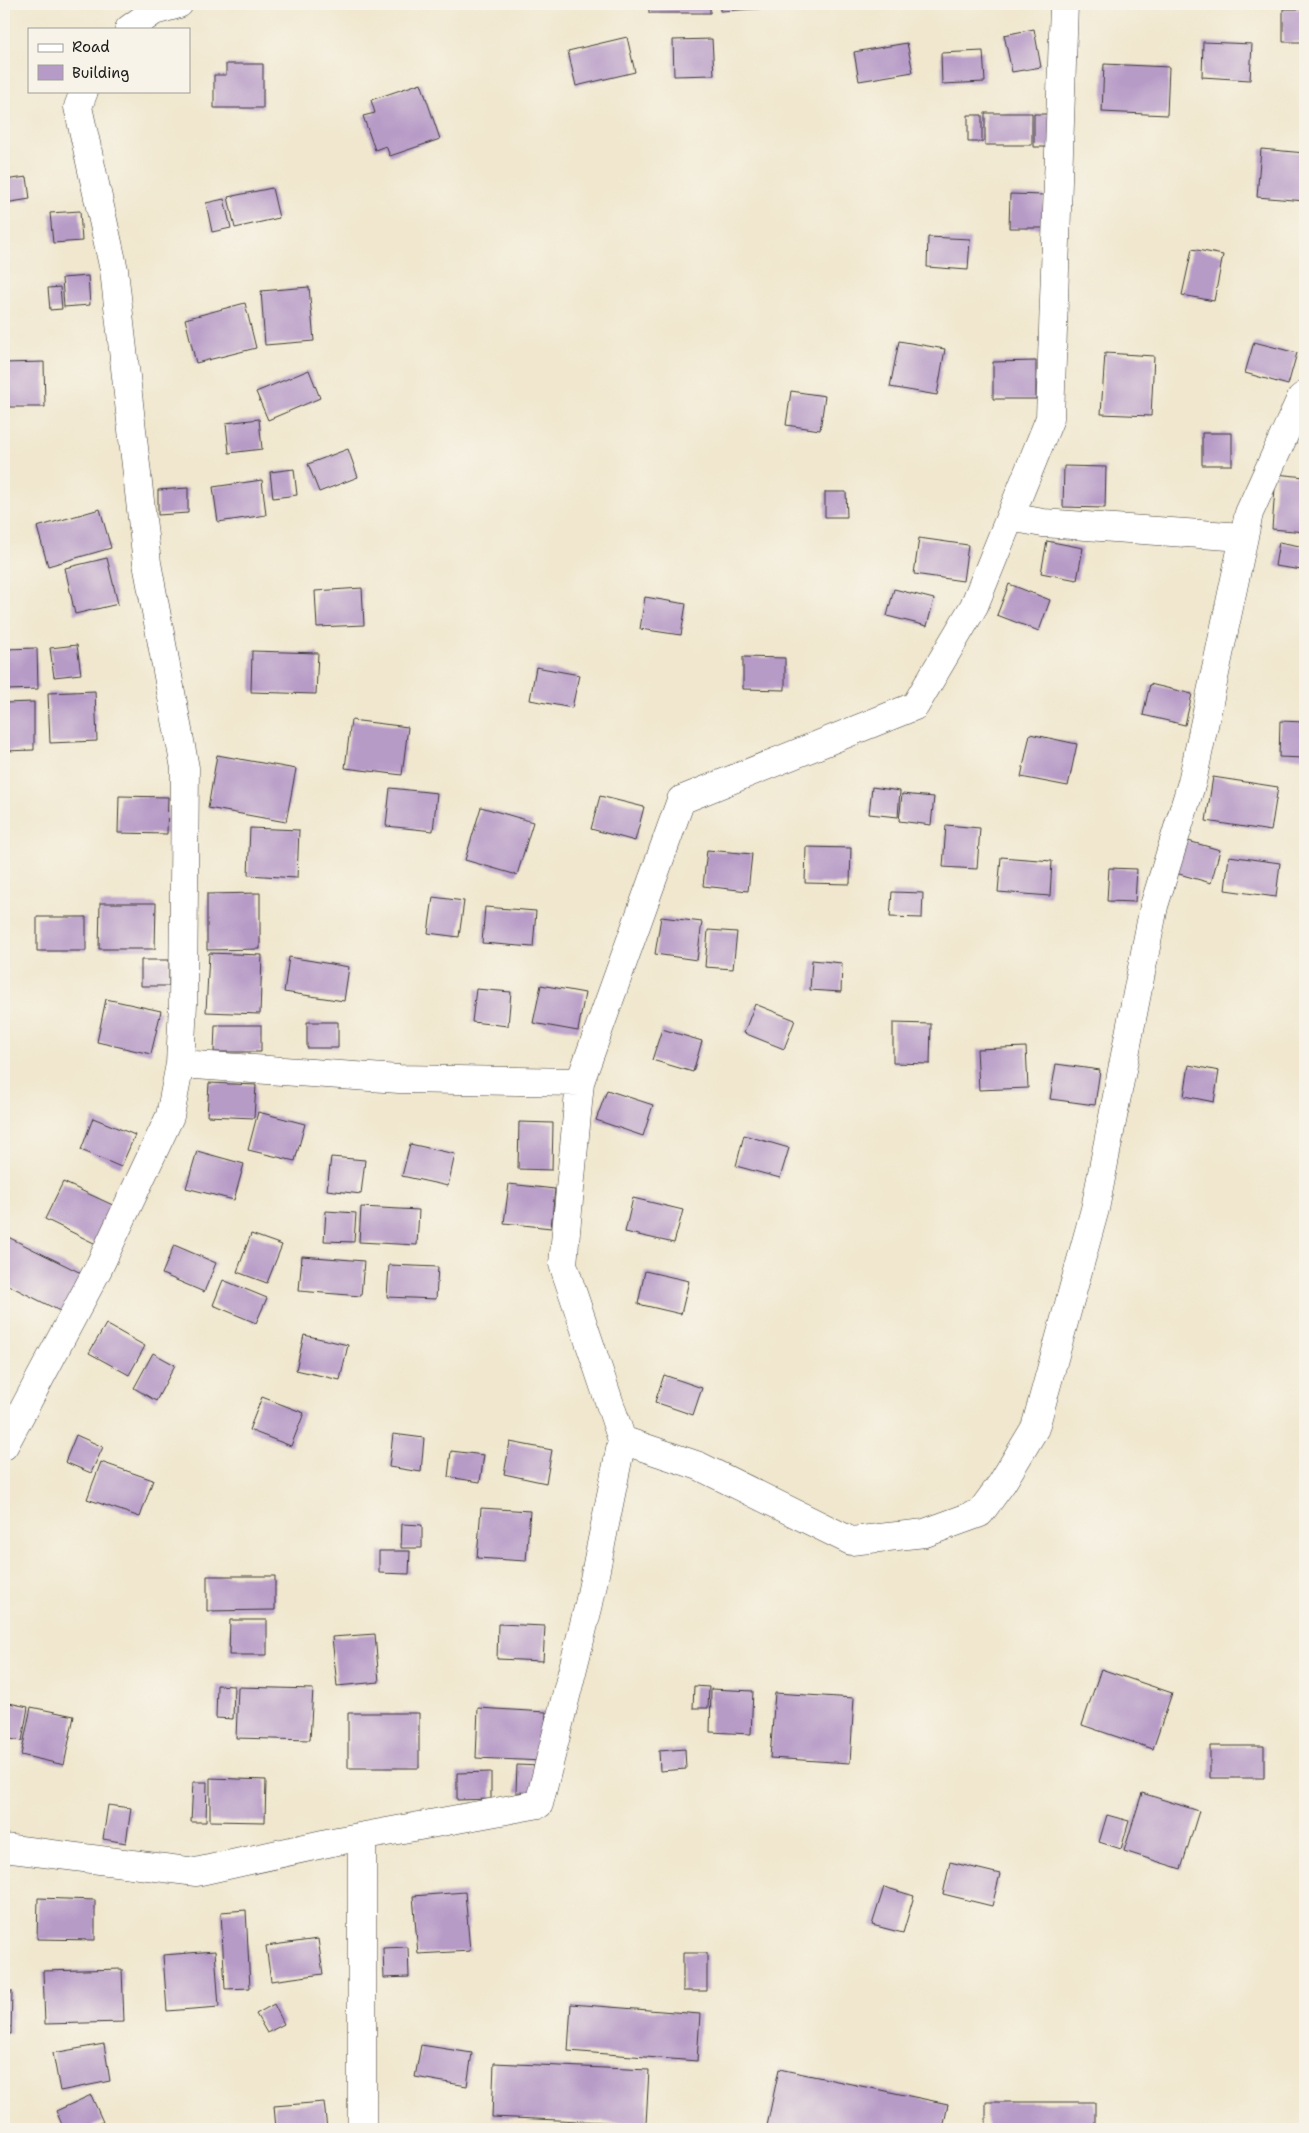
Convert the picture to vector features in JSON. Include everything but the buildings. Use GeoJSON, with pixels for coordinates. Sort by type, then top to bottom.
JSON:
{"type":"FeatureCollection","features":[{"type":"Feature","properties":{"kind":"street"},"geometry":{"type":"LineString","coordinates":[[130,28],[154,11],[179,4]]}},
{"type":"Feature","properties":{"kind":"street"},"geometry":{"type":"LineString","coordinates":[[4,1848],[196,1872],[362,1837],[539,1804],[589,1604],[622,1440],[563,1264],[580,1082],[681,800],[915,706],[974,606],[1050,418],[1064,4]]}},
{"type":"Feature","properties":{"kind":"street"},"geometry":{"type":"LineString","coordinates":[[4,1446],[98,1269],[170,1116],[180,1064],[183,1004],[185,768],[147,563],[114,270],[78,107],[84,92]]}},
{"type":"Feature","properties":{"kind":"street"},"geometry":{"type":"LineString","coordinates":[[622,1440],[699,1466],[851,1541],[924,1533],[980,1513],[1002,1483],[1035,1428],[1095,1209],[1154,906],[1192,782],[1249,513],[1301,398],[1305,395]]}},
{"type":"Feature","properties":{"kind":"street"},"geometry":{"type":"LineString","coordinates":[[1010,517],[1043,523],[1244,537]]}},
{"type":"Feature","properties":{"kind":"street"},"geometry":{"type":"LineString","coordinates":[[180,1064],[398,1079],[580,1082]]}},
{"type":"Feature","properties":{"kind":"street"},"geometry":{"type":"LineString","coordinates":[[362,1837],[362,2129]]}}]}
